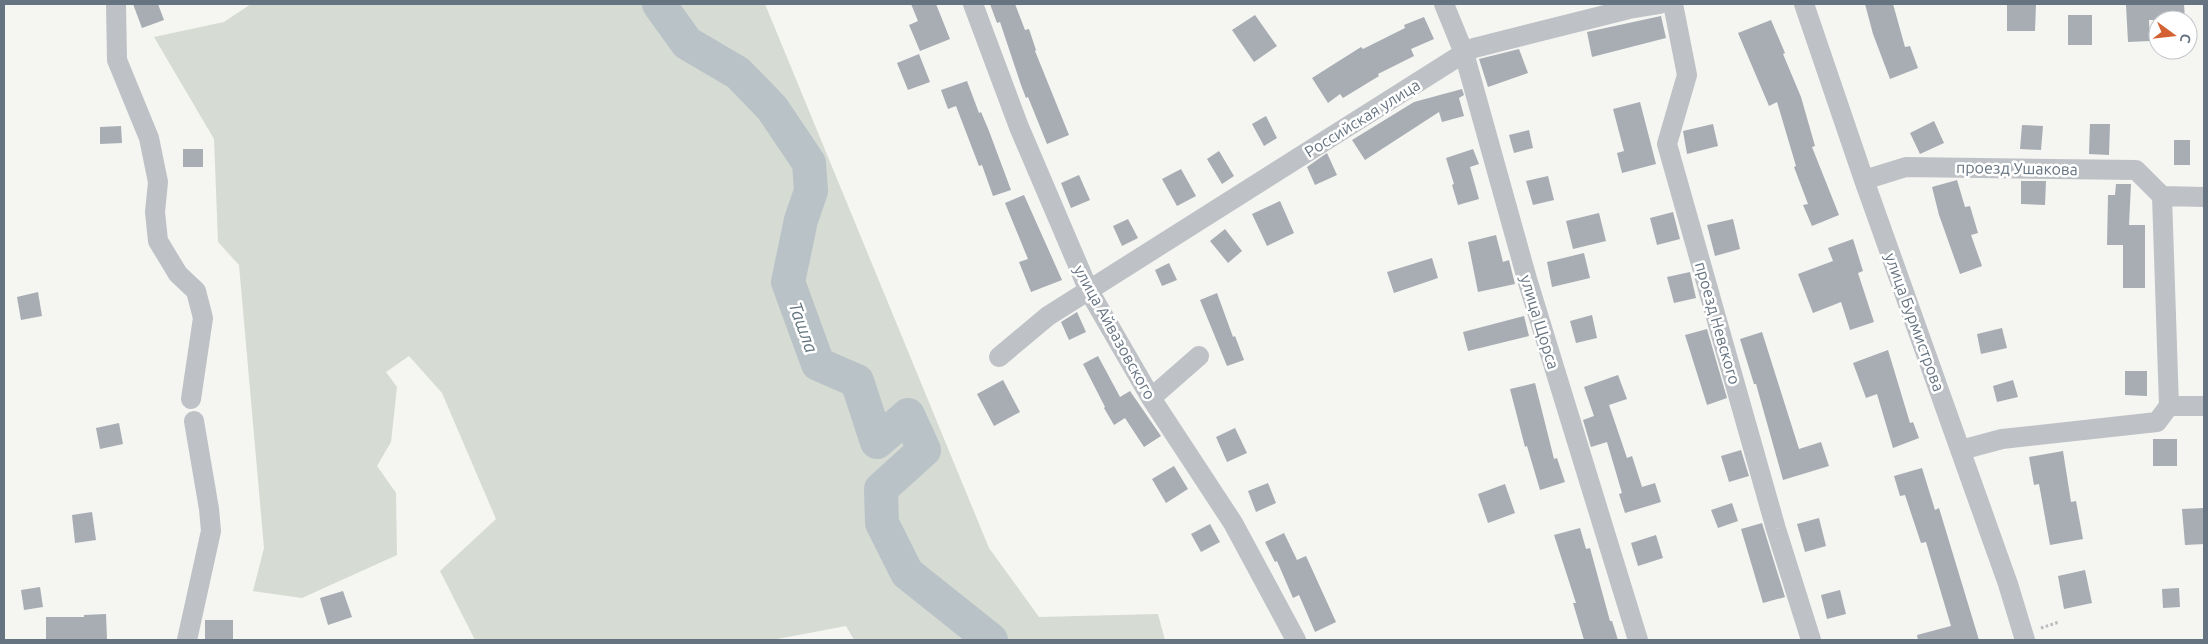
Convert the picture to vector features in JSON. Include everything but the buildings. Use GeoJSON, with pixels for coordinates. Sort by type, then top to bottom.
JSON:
{"type":"FeatureCollection","features":[{"type":"Feature","properties":{"kind":"street"},"geometry":{"type":"LineString","coordinates":[[116,4],[117,60],[149,138],[158,182],[155,212],[158,241],[178,274],[196,291],[203,318],[190,399]]}},
{"type":"Feature","properties":{"kind":"street","name":"улица Айвазовского"},"geometry":{"type":"LineString","coordinates":[[973,4],[1019,127],[1089,291],[1151,398],[1233,522],[1296,640]]}},
{"type":"Feature","properties":{"kind":"street","name":"улица Щорса"},"geometry":{"type":"LineString","coordinates":[[1444,4],[1464,53],[1527,279],[1638,640]]}},
{"type":"Feature","properties":{"kind":"street","name":"Российская улица"},"geometry":{"type":"LineString","coordinates":[[999,357],[1048,316],[1464,53],[1474,48],[1628,6],[1660,4]]}},
{"type":"Feature","properties":{"kind":"street","name":"проезд Невского"},"geometry":{"type":"LineString","coordinates":[[1673,4],[1687,76],[1667,144],[1776,530],[1812,640]]}},
{"type":"Feature","properties":{"kind":"street","name":"улица Бурмистрова"},"geometry":{"type":"LineString","coordinates":[[1804,4],[2026,640]]}},
{"type":"Feature","properties":{"kind":"street","name":"проезд Ушакова"},"geometry":{"type":"LineString","coordinates":[[1864,180],[1906,167],[2136,170],[2162,196]]}},
{"type":"Feature","properties":{"kind":"street"},"geometry":{"type":"LineString","coordinates":[[1961,450],[2002,439],[2157,422],[2169,406],[2162,196],[2204,197]]}},
{"type":"Feature","properties":{"kind":"street"},"geometry":{"type":"LineString","coordinates":[[1151,398],[1199,356]]}},
{"type":"Feature","properties":{"kind":"street"},"geometry":{"type":"LineString","coordinates":[[2169,406],[2204,406]]}},
{"type":"Feature","properties":{"kind":"street"},"geometry":{"type":"LineString","coordinates":[[187,640],[211,531],[194,421]]}},
{"type":"Feature","properties":{"kind":"shaded area"},"geometry":{"type":"Polygon","coordinates":[[[251,4],[765,4],[989,548],[1039,617],[1158,614],[1165,640],[854,640],[846,626],[772,640],[475,640],[440,571],[496,519],[442,393],[409,356],[386,372],[397,387],[391,442],[377,466],[396,493],[397,555],[302,598],[253,591],[264,548],[239,265],[218,242],[214,139],[154,37],[224,22],[251,4]]]}},
{"type":"Feature","properties":{"kind":"waterway","name":"Ташла"},"geometry":{"type":"LineString","coordinates":[[659,4],[687,43],[738,73],[772,108],[809,163],[811,191],[801,220],[788,282],[818,364],[857,381],[877,442],[908,415],[924,450],[881,489],[882,523],[907,573],[991,640]]}}]}
